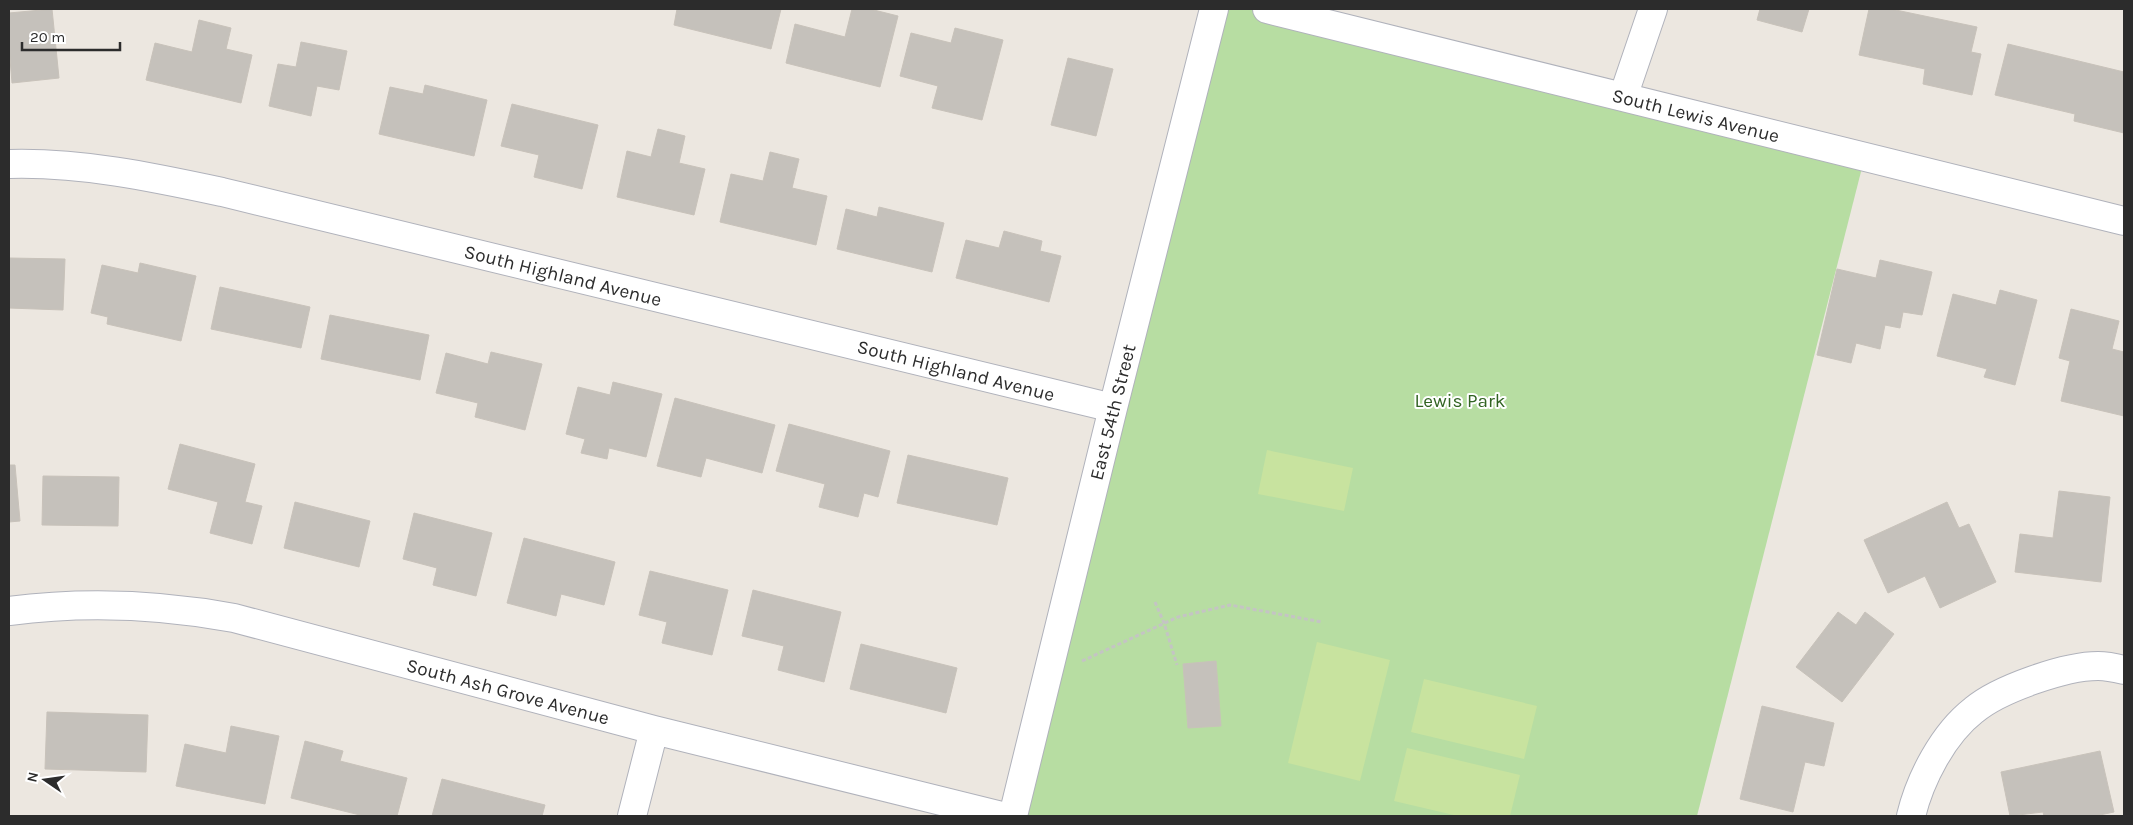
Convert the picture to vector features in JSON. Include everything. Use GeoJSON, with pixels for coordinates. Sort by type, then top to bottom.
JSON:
{"type":"FeatureCollection","features":[{"type":"Feature","properties":{"kind":"street","name":"East 54th Street"},"geometry":{"type":"LineString","coordinates":[[1012,816],[1214,9]]}},
{"type":"Feature","properties":{"kind":"street","name":"South Lewis Avenue"},"geometry":{"type":"LineString","coordinates":[[1267,9],[2124,221]]}},
{"type":"Feature","properties":{"kind":"street"},"geometry":{"type":"LineString","coordinates":[[1624,97],[1653,9]]}},
{"type":"Feature","properties":{"kind":"street","name":"South Highland Avenue"},"geometry":{"type":"LineString","coordinates":[[9,164],[34,163],[132,173],[222,192],[1113,408]]}},
{"type":"Feature","properties":{"kind":"street","name":"South Ash Grove Avenue"},"geometry":{"type":"LineString","coordinates":[[9,611],[50,605],[120,604],[190,610],[234,618],[654,730],[1002,816]]}},
{"type":"Feature","properties":{"kind":"street"},"geometry":{"type":"LineString","coordinates":[[1911,816],[1932,760],[1953,732],[1973,710],[1997,694],[2048,675],[2098,666],[2124,670]]}},
{"type":"Feature","properties":{"kind":"street"},"geometry":{"type":"LineString","coordinates":[[632,816],[654,730]]}},
{"type":"Feature","properties":{"kind":"path"},"geometry":{"type":"LineString","coordinates":[[1155,602],[1164,623],[1177,665]]}},
{"type":"Feature","properties":{"kind":"path"},"geometry":{"type":"LineString","coordinates":[[1047,676],[1178,617],[1230,605],[1322,622]]}},
{"type":"Feature","properties":{"kind":"green space","name":"Lewis Park"},"geometry":{"type":"Polygon","coordinates":[[[1214,9],[1267,9],[1865,156],[1697,816],[1013,816],[1214,9]]]}},
{"type":"Feature","properties":{"kind":"green space"},"geometry":{"type":"Polygon","coordinates":[[[1267,450],[1353,468],[1344,511],[1258,494],[1267,450]]]}},
{"type":"Feature","properties":{"kind":"green space"},"geometry":{"type":"Polygon","coordinates":[[[1317,642],[1390,660],[1360,781],[1288,763],[1317,642]]]}},
{"type":"Feature","properties":{"kind":"green space"},"geometry":{"type":"Polygon","coordinates":[[[1424,679],[1537,706],[1524,759],[1411,732],[1424,679]]]}},
{"type":"Feature","properties":{"kind":"green space"},"geometry":{"type":"Polygon","coordinates":[[[1407,748],[1520,775],[1510,816],[1458,816],[1394,801],[1407,748]]]}},
{"type":"Feature","properties":{"kind":"building"},"geometry":{"type":"Polygon","coordinates":[[[52,9],[59,78],[12,83],[9,13],[52,9]]]}},
{"type":"Feature","properties":{"kind":"building"},"geometry":{"type":"Polygon","coordinates":[[[677,9],[781,9],[771,49],[674,25],[677,9]]]}},
{"type":"Feature","properties":{"kind":"building"},"geometry":{"type":"Polygon","coordinates":[[[852,9],[870,9],[898,16],[880,87],[786,63],[795,24],[845,37],[852,9]]]}},
{"type":"Feature","properties":{"kind":"building"},"geometry":{"type":"Polygon","coordinates":[[[1760,9],[1809,9],[1802,32],[1757,20],[1760,9]]]}},
{"type":"Feature","properties":{"kind":"building"},"geometry":{"type":"Polygon","coordinates":[[[1869,9],[1891,9],[1977,27],[1971,52],[1981,54],[1972,95],[1923,84],[1925,69],[1859,55],[1869,9]]]}},
{"type":"Feature","properties":{"kind":"building"},"geometry":{"type":"Polygon","coordinates":[[[199,20],[231,28],[226,49],[252,55],[241,103],[146,80],[155,43],[192,52],[199,20]]]}},
{"type":"Feature","properties":{"kind":"building"},"geometry":{"type":"Polygon","coordinates":[[[955,28],[1003,40],[982,120],[932,108],[938,86],[900,76],[911,33],[951,43],[955,28]]]}},
{"type":"Feature","properties":{"kind":"building"},"geometry":{"type":"Polygon","coordinates":[[[301,42],[347,51],[339,90],[317,86],[311,116],[269,106],[278,64],[296,67],[301,42]]]}},
{"type":"Feature","properties":{"kind":"building"},"geometry":{"type":"Polygon","coordinates":[[[2008,44],[2124,72],[2124,133],[2074,121],[2075,114],[1995,95],[2008,44]]]}},
{"type":"Feature","properties":{"kind":"building"},"geometry":{"type":"Polygon","coordinates":[[[1068,58],[1113,69],[1096,136],[1051,125],[1068,58]]]}},
{"type":"Feature","properties":{"kind":"building"},"geometry":{"type":"Polygon","coordinates":[[[425,85],[487,100],[474,156],[379,134],[390,87],[423,94],[425,85]]]}},
{"type":"Feature","properties":{"kind":"building"},"geometry":{"type":"Polygon","coordinates":[[[512,104],[598,125],[582,189],[534,177],[539,155],[501,146],[512,104]]]}},
{"type":"Feature","properties":{"kind":"building"},"geometry":{"type":"Polygon","coordinates":[[[658,129],[685,136],[679,163],[705,169],[694,215],[617,197],[627,151],[651,157],[658,129]]]}},
{"type":"Feature","properties":{"kind":"building"},"geometry":{"type":"Polygon","coordinates":[[[770,152],[799,159],[792,188],[827,196],[816,245],[720,222],[731,174],[763,181],[770,152]]]}},
{"type":"Feature","properties":{"kind":"building"},"geometry":{"type":"Polygon","coordinates":[[[879,207],[944,223],[932,272],[837,249],[846,209],[877,217],[879,207]]]}},
{"type":"Feature","properties":{"kind":"building"},"geometry":{"type":"Polygon","coordinates":[[[1004,231],[1042,241],[1040,251],[1061,256],[1049,302],[956,278],[966,240],[999,248],[1004,231]]]}},
{"type":"Feature","properties":{"kind":"building"},"geometry":{"type":"Polygon","coordinates":[[[9,258],[65,259],[63,310],[9,308],[9,258]]]}},
{"type":"Feature","properties":{"kind":"building"},"geometry":{"type":"Polygon","coordinates":[[[1880,260],[1932,272],[1922,315],[1903,312],[1900,328],[1885,325],[1880,349],[1856,343],[1851,363],[1817,355],[1837,269],[1876,278],[1880,260]]]}},
{"type":"Feature","properties":{"kind":"building"},"geometry":{"type":"Polygon","coordinates":[[[140,263],[196,276],[181,341],[107,324],[108,317],[91,313],[102,265],[138,273],[140,263]]]}},
{"type":"Feature","properties":{"kind":"building"},"geometry":{"type":"Polygon","coordinates":[[[220,287],[310,307],[301,348],[211,329],[220,287]]]}},
{"type":"Feature","properties":{"kind":"building"},"geometry":{"type":"Polygon","coordinates":[[[2000,290],[2037,300],[2015,385],[1984,377],[1987,369],[1937,356],[1953,294],[1996,305],[2000,290]]]}},
{"type":"Feature","properties":{"kind":"building"},"geometry":{"type":"Polygon","coordinates":[[[2071,309],[2119,321],[2112,349],[2124,352],[2124,416],[2061,401],[2070,361],[2059,358],[2071,309]]]}},
{"type":"Feature","properties":{"kind":"building"},"geometry":{"type":"Polygon","coordinates":[[[330,315],[429,335],[420,380],[321,359],[330,315]]]}},
{"type":"Feature","properties":{"kind":"building"},"geometry":{"type":"Polygon","coordinates":[[[491,352],[542,364],[525,430],[475,417],[478,403],[436,393],[446,353],[488,364],[491,352]]]}},
{"type":"Feature","properties":{"kind":"building"},"geometry":{"type":"Polygon","coordinates":[[[613,382],[662,394],[646,457],[609,448],[607,459],[581,453],[585,439],[566,434],[578,387],[610,395],[613,382]]]}},
{"type":"Feature","properties":{"kind":"building"},"geometry":{"type":"Polygon","coordinates":[[[675,398],[775,425],[762,473],[706,458],[701,477],[657,466],[675,398]]]}},
{"type":"Feature","properties":{"kind":"building"},"geometry":{"type":"Polygon","coordinates":[[[789,424],[890,451],[878,497],[864,493],[858,517],[819,507],[825,484],[776,471],[789,424]]]}},
{"type":"Feature","properties":{"kind":"building"},"geometry":{"type":"Polygon","coordinates":[[[180,444],[255,464],[245,502],[262,506],[252,544],[210,533],[218,502],[168,489],[180,444]]]}},
{"type":"Feature","properties":{"kind":"building"},"geometry":{"type":"Polygon","coordinates":[[[908,455],[1008,478],[997,525],[897,503],[908,455]]]}},
{"type":"Feature","properties":{"kind":"building"},"geometry":{"type":"Polygon","coordinates":[[[9,465],[15,465],[20,521],[9,522],[9,465]]]}},
{"type":"Feature","properties":{"kind":"building"},"geometry":{"type":"Polygon","coordinates":[[[43,476],[119,477],[118,526],[42,525],[43,476]]]}},
{"type":"Feature","properties":{"kind":"building"},"geometry":{"type":"Polygon","coordinates":[[[2059,491],[2110,497],[2101,582],[2015,572],[2020,534],[2053,538],[2059,491]]]}},
{"type":"Feature","properties":{"kind":"building"},"geometry":{"type":"Polygon","coordinates":[[[295,502],[370,521],[359,567],[284,548],[295,502]]]}},
{"type":"Feature","properties":{"kind":"building"},"geometry":{"type":"Polygon","coordinates":[[[1947,502],[1959,528],[1969,524],[1996,582],[1940,608],[1925,576],[1888,593],[1864,540],[1947,502]]]}},
{"type":"Feature","properties":{"kind":"building"},"geometry":{"type":"Polygon","coordinates":[[[414,513],[492,533],[476,596],[433,585],[437,568],[403,559],[414,513]]]}},
{"type":"Feature","properties":{"kind":"building"},"geometry":{"type":"Polygon","coordinates":[[[524,538],[615,562],[604,605],[561,594],[556,616],[507,603],[524,538]]]}},
{"type":"Feature","properties":{"kind":"building"},"geometry":{"type":"Polygon","coordinates":[[[650,571],[728,590],[712,655],[662,643],[667,622],[639,615],[650,571]]]}},
{"type":"Feature","properties":{"kind":"building"},"geometry":{"type":"Polygon","coordinates":[[[753,590],[841,612],[824,682],[778,670],[784,646],[742,636],[753,590]]]}},
{"type":"Feature","properties":{"kind":"building"},"geometry":{"type":"Polygon","coordinates":[[[1838,612],[1856,625],[1865,612],[1894,634],[1842,702],[1796,667],[1838,612]]]}},
{"type":"Feature","properties":{"kind":"building"},"geometry":{"type":"Polygon","coordinates":[[[861,644],[957,668],[946,713],[850,689],[861,644]]]}},
{"type":"Feature","properties":{"kind":"building"},"geometry":{"type":"Polygon","coordinates":[[[1216,661],[1221,726],[1188,728],[1183,664],[1216,661]]]}},
{"type":"Feature","properties":{"kind":"building"},"geometry":{"type":"Polygon","coordinates":[[[1762,706],[1834,723],[1824,766],[1805,762],[1793,812],[1740,799],[1762,706]]]}},
{"type":"Feature","properties":{"kind":"building"},"geometry":{"type":"Polygon","coordinates":[[[47,712],[148,715],[146,772],[45,769],[47,712]]]}},
{"type":"Feature","properties":{"kind":"building"},"geometry":{"type":"Polygon","coordinates":[[[231,726],[279,736],[265,804],[176,786],[185,744],[226,753],[231,726]]]}},
{"type":"Feature","properties":{"kind":"building"},"geometry":{"type":"Polygon","coordinates":[[[305,741],[343,751],[340,761],[407,778],[397,816],[364,816],[291,798],[305,741]]]}},
{"type":"Feature","properties":{"kind":"building"},"geometry":{"type":"Polygon","coordinates":[[[2100,751],[2114,812],[2095,816],[2044,816],[2043,812],[2010,816],[2001,772],[2100,751]]]}},
{"type":"Feature","properties":{"kind":"building"},"geometry":{"type":"Polygon","coordinates":[[[442,779],[545,805],[542,816],[432,816],[442,779]]]}}]}
